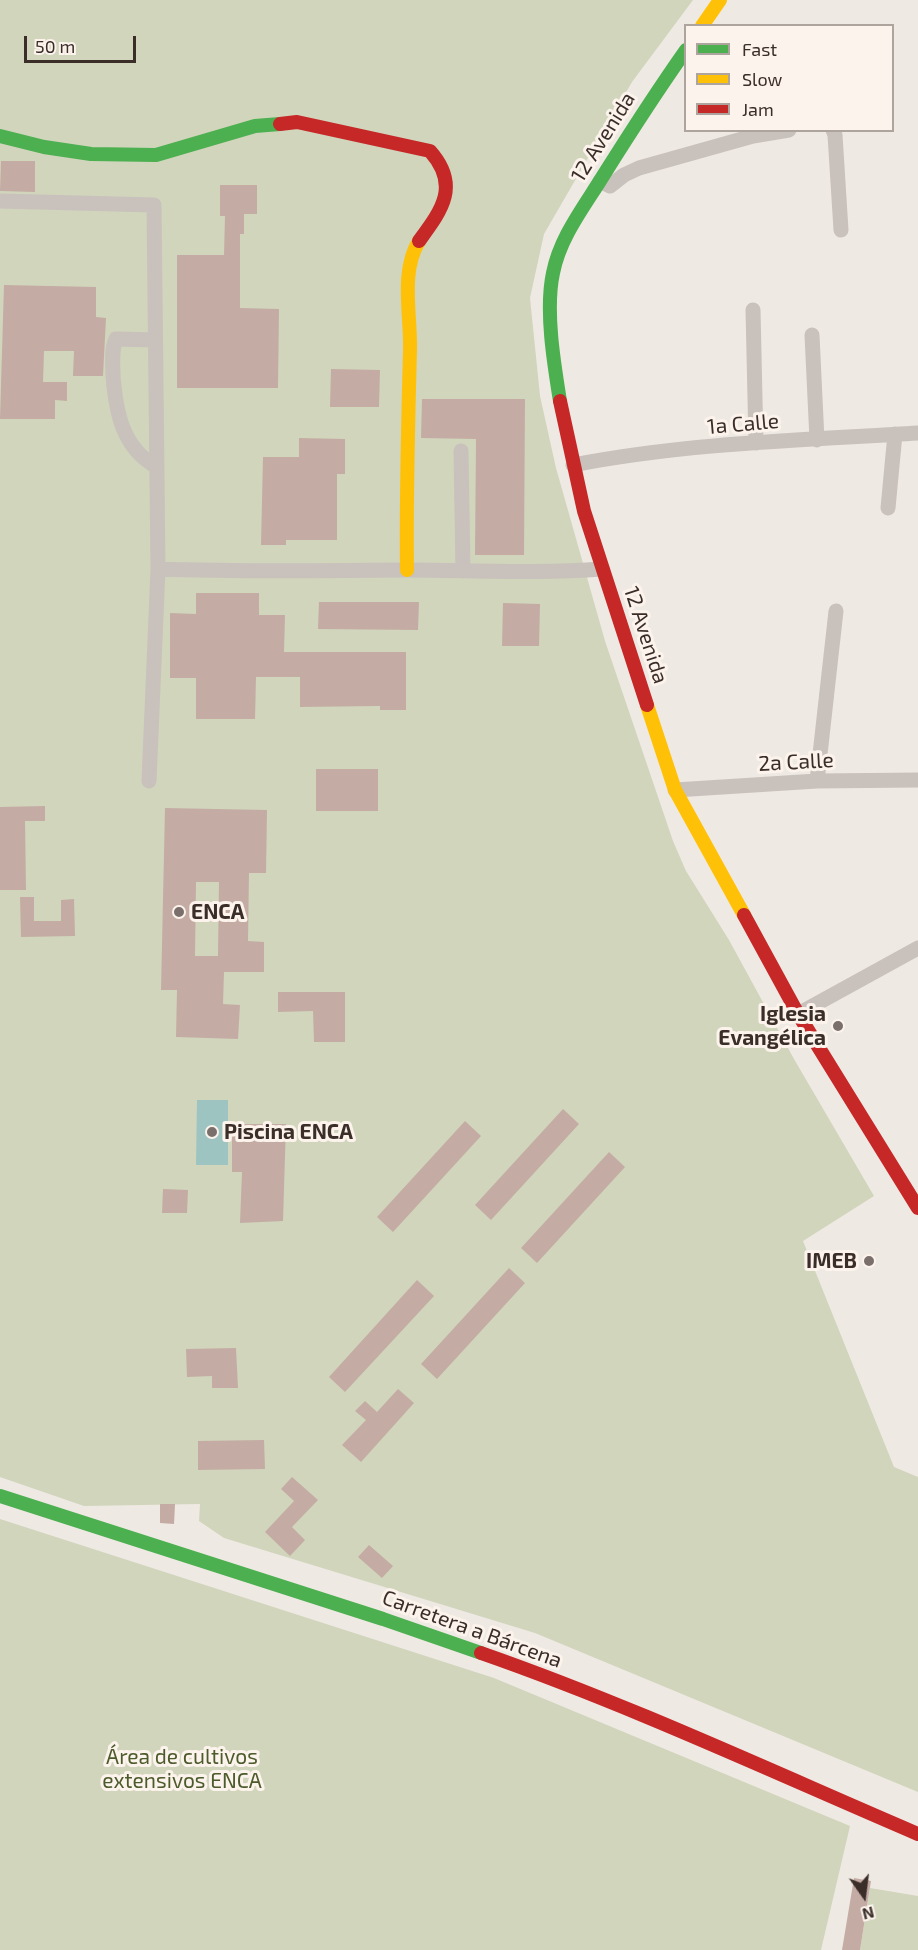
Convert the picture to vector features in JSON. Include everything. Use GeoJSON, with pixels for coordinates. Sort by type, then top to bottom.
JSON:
{"type":"FeatureCollection","features":[{"type":"Feature","properties":{"kind":"main road"},"geometry":{"type":"LineString","coordinates":[[703,24],[720,0]]}},
{"type":"Feature","properties":{"kind":"main road","name":"12 Avenida"},"geometry":{"type":"LineString","coordinates":[[684,53],[651,100],[570,228],[560,249],[553,273],[551,316],[555,368],[573,465],[584,511],[675,790],[798,1014],[913,1189],[918,1208]]}},
{"type":"Feature","properties":{"kind":"main road"},"geometry":{"type":"LineString","coordinates":[[0,136],[44,147],[91,154],[156,155],[255,126],[297,122],[430,151],[438,158],[445,177],[443,204],[414,250],[410,268],[411,333],[405,513],[407,570]]}},
{"type":"Feature","properties":{"kind":"main road","name":"Carretera a Bárcena"},"geometry":{"type":"LineString","coordinates":[[0,1496],[383,1619],[529,1670],[918,1834]]}},
{"type":"Feature","properties":{"kind":"street"},"geometry":{"type":"LineString","coordinates":[[600,181],[610,186],[624,175],[639,168],[753,136],[777,132]]}},
{"type":"Feature","properties":{"kind":"street"},"geometry":{"type":"LineString","coordinates":[[834,132],[842,230]]}},
{"type":"Feature","properties":{"kind":"street"},"geometry":{"type":"LineString","coordinates":[[0,201],[154,205],[158,569],[149,781]]}},
{"type":"Feature","properties":{"kind":"street"},"geometry":{"type":"LineString","coordinates":[[753,310],[756,443]]}},
{"type":"Feature","properties":{"kind":"street"},"geometry":{"type":"LineString","coordinates":[[812,335],[817,440]]}},
{"type":"Feature","properties":{"kind":"street"},"geometry":{"type":"LineString","coordinates":[[155,340],[116,339],[112,358],[115,401],[122,429],[145,461],[157,467]]}},
{"type":"Feature","properties":{"kind":"street","name":"1a Calle"},"geometry":{"type":"LineString","coordinates":[[573,465],[610,458],[756,443],[918,433]]}},
{"type":"Feature","properties":{"kind":"street"},"geometry":{"type":"LineString","coordinates":[[888,508],[895,434]]}},
{"type":"Feature","properties":{"kind":"street"},"geometry":{"type":"LineString","coordinates":[[461,451],[463,571]]}},
{"type":"Feature","properties":{"kind":"street"},"geometry":{"type":"LineString","coordinates":[[158,569],[243,572],[407,570],[559,572],[602,568]]}},
{"type":"Feature","properties":{"kind":"street"},"geometry":{"type":"LineString","coordinates":[[817,781],[836,611]]}},
{"type":"Feature","properties":{"kind":"street","name":"2a Calle"},"geometry":{"type":"LineString","coordinates":[[675,790],[817,781],[918,780]]}},
{"type":"Feature","properties":{"kind":"street"},"geometry":{"type":"LineString","coordinates":[[798,1014],[918,948]]}},
{"type":"Feature","properties":{"kind":"green space"},"geometry":{"type":"Polygon","coordinates":[[[0,0],[693,0],[632,82],[544,234],[530,298],[540,396],[556,468],[605,641],[673,841],[686,871],[729,940],[794,1059],[874,1196],[803,1241],[894,1467],[918,1477],[918,1792],[535,1633],[224,1538],[199,1521],[200,1504],[84,1506],[0,1477],[0,0]]]}},
{"type":"Feature","properties":{"kind":"green space","name":"Área de cultivos extensivos ENCA"},"geometry":{"type":"Polygon","coordinates":[[[0,1519],[494,1678],[850,1826],[821,1950],[0,1950],[0,1519]]]}},
{"type":"Feature","properties":{"kind":"green space"},"geometry":{"type":"Polygon","coordinates":[[[870,1888],[918,1896],[918,1950],[860,1950],[870,1888]]]}},
{"type":"Feature","properties":{"kind":"water","name":"Piscina ENCA"},"geometry":{"type":"Polygon","coordinates":[[[197,1100],[228,1100],[228,1165],[196,1165],[197,1100]]]}},
{"type":"Feature","properties":{"kind":"building"},"geometry":{"type":"Polygon","coordinates":[[[1,161],[35,161],[35,192],[0,191],[1,161]]]}},
{"type":"Feature","properties":{"kind":"building"},"geometry":{"type":"Polygon","coordinates":[[[220,185],[257,185],[257,214],[244,214],[244,234],[240,234],[240,308],[279,309],[278,388],[177,388],[177,255],[224,255],[225,216],[220,216],[220,185]]]}},
{"type":"Feature","properties":{"kind":"building"},"geometry":{"type":"Polygon","coordinates":[[[4,285],[96,287],[96,317],[106,318],[103,376],[73,376],[74,351],[44,351],[43,382],[67,382],[67,401],[55,400],[55,419],[0,419],[4,285]]]}},
{"type":"Feature","properties":{"kind":"building"},"geometry":{"type":"Polygon","coordinates":[[[331,369],[380,370],[379,407],[330,407],[331,369]]]}},
{"type":"Feature","properties":{"kind":"building"},"geometry":{"type":"Polygon","coordinates":[[[422,399],[525,399],[524,555],[475,555],[476,439],[421,438],[422,399]]]}},
{"type":"Feature","properties":{"kind":"building"},"geometry":{"type":"Polygon","coordinates":[[[299,438],[345,439],[345,474],[337,474],[337,540],[286,540],[286,545],[261,545],[263,457],[299,457],[299,438]]]}},
{"type":"Feature","properties":{"kind":"building"},"geometry":{"type":"Polygon","coordinates":[[[196,593],[259,593],[259,615],[285,615],[284,652],[406,652],[406,710],[380,710],[380,706],[300,707],[300,677],[256,677],[255,719],[196,719],[196,678],[170,678],[170,613],[196,614],[196,593]]]}},
{"type":"Feature","properties":{"kind":"building"},"geometry":{"type":"Polygon","coordinates":[[[319,602],[419,602],[418,630],[318,629],[319,602]]]}},
{"type":"Feature","properties":{"kind":"building"},"geometry":{"type":"Polygon","coordinates":[[[503,603],[540,604],[539,646],[502,646],[503,603]]]}},
{"type":"Feature","properties":{"kind":"building"},"geometry":{"type":"Polygon","coordinates":[[[316,769],[378,769],[378,811],[316,811],[316,769]]]}},
{"type":"Feature","properties":{"kind":"building"},"geometry":{"type":"Polygon","coordinates":[[[45,806],[45,821],[25,821],[26,890],[0,890],[0,807],[45,806]]]}},
{"type":"Feature","properties":{"kind":"building","name":"ENCA"},"geometry":{"type":"Polygon","coordinates":[[[165,808],[267,810],[266,873],[249,873],[248,941],[264,942],[264,972],[224,972],[223,1004],[240,1005],[238,1039],[176,1037],[177,990],[161,990],[165,808]],[[196,882],[195,956],[218,956],[219,882],[196,882]]]}},
{"type":"Feature","properties":{"kind":"building"},"geometry":{"type":"Polygon","coordinates":[[[20,897],[34,897],[34,921],[61,921],[61,900],[74,899],[75,936],[21,937],[20,897]]]}},
{"type":"Feature","properties":{"kind":"building"},"geometry":{"type":"Polygon","coordinates":[[[278,992],[345,992],[345,1042],[314,1042],[313,1011],[278,1012],[278,992]]]}},
{"type":"Feature","properties":{"kind":"building"},"geometry":{"type":"Polygon","coordinates":[[[563,1109],[579,1124],[491,1220],[475,1205],[563,1109]]]}},
{"type":"Feature","properties":{"kind":"building"},"geometry":{"type":"Polygon","coordinates":[[[465,1121],[481,1136],[393,1232],[377,1217],[465,1121]]]}},
{"type":"Feature","properties":{"kind":"building"},"geometry":{"type":"Polygon","coordinates":[[[232,1124],[286,1124],[283,1221],[240,1223],[242,1172],[232,1172],[232,1124]]]}},
{"type":"Feature","properties":{"kind":"building"},"geometry":{"type":"Polygon","coordinates":[[[609,1152],[625,1167],[537,1263],[521,1248],[609,1152]]]}},
{"type":"Feature","properties":{"kind":"building"},"geometry":{"type":"Polygon","coordinates":[[[163,1189],[188,1190],[187,1213],[162,1213],[163,1189]]]}},
{"type":"Feature","properties":{"kind":"building"},"geometry":{"type":"Polygon","coordinates":[[[509,1268],[525,1283],[437,1379],[421,1364],[509,1268]]]}},
{"type":"Feature","properties":{"kind":"building"},"geometry":{"type":"Polygon","coordinates":[[[417,1280],[434,1296],[345,1392],[329,1377],[417,1280]]]}},
{"type":"Feature","properties":{"kind":"building"},"geometry":{"type":"Polygon","coordinates":[[[236,1348],[238,1388],[212,1388],[212,1376],[187,1377],[186,1349],[236,1348]]]}},
{"type":"Feature","properties":{"kind":"building"},"geometry":{"type":"Polygon","coordinates":[[[398,1389],[414,1403],[361,1462],[342,1445],[366,1420],[355,1411],[365,1401],[377,1412],[398,1389]]]}},
{"type":"Feature","properties":{"kind":"building"},"geometry":{"type":"Polygon","coordinates":[[[264,1440],[265,1469],[198,1470],[198,1441],[264,1440]]]}},
{"type":"Feature","properties":{"kind":"building"},"geometry":{"type":"Polygon","coordinates":[[[292,1477],[318,1500],[292,1527],[305,1540],[290,1556],[265,1532],[294,1501],[281,1489],[292,1477]]]}},
{"type":"Feature","properties":{"kind":"building"},"geometry":{"type":"Polygon","coordinates":[[[160,1504],[175,1504],[174,1524],[160,1523],[160,1504]]]}},
{"type":"Feature","properties":{"kind":"building"},"geometry":{"type":"Polygon","coordinates":[[[369,1545],[393,1566],[382,1578],[358,1557],[369,1545]]]}},
{"type":"Feature","properties":{"kind":"building"},"geometry":{"type":"Polygon","coordinates":[[[854,1878],[871,1881],[860,1950],[842,1950],[854,1878]]]}},
{"type":"Feature","properties":{"kind":"traffic: fast"},"geometry":{"type":"LineString","coordinates":[[560,401],[550,320],[551,288],[556,260],[581,211],[684,53]]}},
{"type":"Feature","properties":{"kind":"traffic: fast"},"geometry":{"type":"LineString","coordinates":[[0,136],[44,147],[91,154],[156,155],[255,126],[280,124]]}},
{"type":"Feature","properties":{"kind":"traffic: fast"},"geometry":{"type":"LineString","coordinates":[[0,1496],[383,1619],[481,1653]]}},
{"type":"Feature","properties":{"kind":"traffic: slow"},"geometry":{"type":"LineString","coordinates":[[703,24],[720,0]]}},
{"type":"Feature","properties":{"kind":"traffic: slow"},"geometry":{"type":"LineString","coordinates":[[407,570],[410,350],[408,280],[413,253],[419,241]]}},
{"type":"Feature","properties":{"kind":"traffic: slow"},"geometry":{"type":"LineString","coordinates":[[647,705],[675,790],[744,915]]}},
{"type":"Feature","properties":{"kind":"traffic: jam"},"geometry":{"type":"LineString","coordinates":[[280,124],[297,122],[430,151],[439,164],[446,187],[440,209],[419,241]]}},
{"type":"Feature","properties":{"kind":"traffic: jam"},"geometry":{"type":"LineString","coordinates":[[560,401],[584,511],[647,705]]}},
{"type":"Feature","properties":{"kind":"traffic: jam"},"geometry":{"type":"LineString","coordinates":[[744,915],[798,1014],[918,1208]]}},
{"type":"Feature","properties":{"kind":"traffic: jam"},"geometry":{"type":"LineString","coordinates":[[481,1653],[592,1694],[918,1834]]}},
{"type":"Feature","properties":{"kind":"place","name":"ENCA"},"geometry":{"type":"Point","coordinates":[179,912]}},
{"type":"Feature","properties":{"kind":"place","name":"Iglesia Evangélica"},"geometry":{"type":"Point","coordinates":[838,1026]}},
{"type":"Feature","properties":{"kind":"place","name":"Piscina ENCA"},"geometry":{"type":"Point","coordinates":[212,1132]}},
{"type":"Feature","properties":{"kind":"place","name":"IMEB"},"geometry":{"type":"Point","coordinates":[869,1261]}}]}
